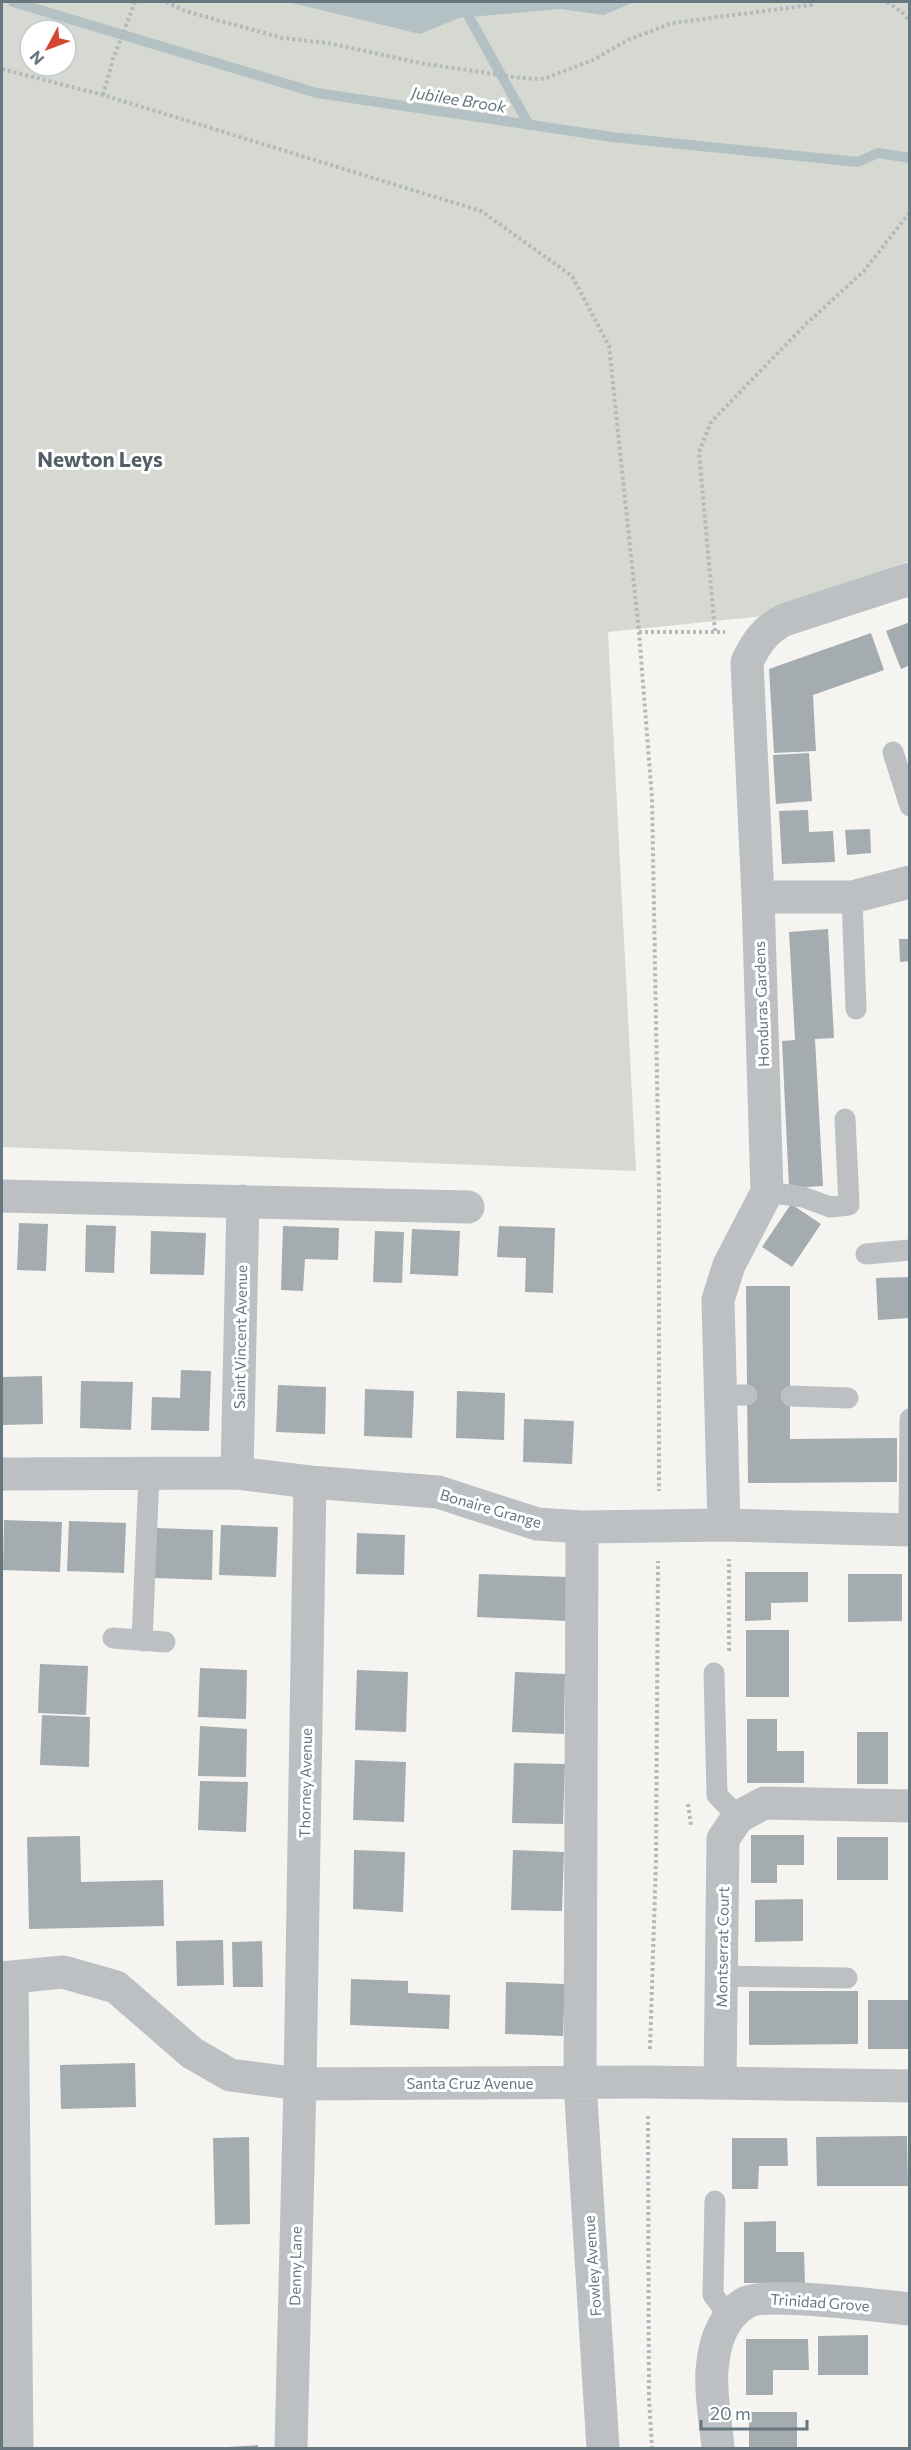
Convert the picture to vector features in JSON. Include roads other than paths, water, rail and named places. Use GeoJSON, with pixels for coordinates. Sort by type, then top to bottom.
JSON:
{"type":"FeatureCollection","features":[{"type":"Feature","properties":{"kind":"street","name":"Honduras Gardens"},"geometry":{"type":"LineString","coordinates":[[724,1525],[734,1395],[718,1300],[729,1265],[767,1192],[758,897],[747,662],[756,643],[771,627],[909,579]]}},
{"type":"Feature","properties":{"kind":"street"},"geometry":{"type":"LineString","coordinates":[[758,897],[852,897],[909,882]]}},
{"type":"Feature","properties":{"kind":"street"},"geometry":{"type":"LineString","coordinates":[[2,1196],[468,1207]]}},
{"type":"Feature","properties":{"kind":"street","name":"Saint Vincent Avenue"},"geometry":{"type":"LineString","coordinates":[[237,1473],[243,1202]]}},
{"type":"Feature","properties":{"kind":"street","name":"Bonaire Grange"},"geometry":{"type":"LineString","coordinates":[[2,1474],[237,1473],[310,1482],[438,1492],[537,1524],[582,1527],[724,1525],[909,1530]]}},
{"type":"Feature","properties":{"kind":"street","name":"Thorney Avenue"},"geometry":{"type":"LineString","coordinates":[[300,2084],[310,1482]]}},
{"type":"Feature","properties":{"kind":"street","name":"Fowley Avenue"},"geometry":{"type":"LineString","coordinates":[[582,1527],[580,2083],[603,2448]]}},
{"type":"Feature","properties":{"kind":"street"},"geometry":{"type":"LineString","coordinates":[[738,1817],[764,1803],[909,1806]]}},
{"type":"Feature","properties":{"kind":"street","name":"Montserrat Court"},"geometry":{"type":"LineString","coordinates":[[720,2083],[723,1839],[738,1817]]}},
{"type":"Feature","properties":{"kind":"street","name":"Santa Cruz Avenue"},"geometry":{"type":"LineString","coordinates":[[7,1978],[63,1972],[116,1987],[192,2053],[230,2075],[300,2084],[648,2082],[909,2086]]}},
{"type":"Feature","properties":{"kind":"street"},"geometry":{"type":"LineString","coordinates":[[7,1978],[8,2271],[17,2448]]}},
{"type":"Feature","properties":{"kind":"street","name":"Denny Lane"},"geometry":{"type":"LineString","coordinates":[[291,2448],[300,2084]]}},
{"type":"Feature","properties":{"kind":"street","name":"Trinidad Grove"},"geometry":{"type":"LineString","coordinates":[[729,2316],[747,2302],[770,2297],[909,2309]]}},
{"type":"Feature","properties":{"kind":"street"},"geometry":{"type":"LineString","coordinates":[[718,2448],[712,2371],[720,2328],[729,2316]]}},
{"type":"Feature","properties":{"kind":"lane"},"geometry":{"type":"LineString","coordinates":[[893,752],[909,806]]}},
{"type":"Feature","properties":{"kind":"lane"},"geometry":{"type":"LineString","coordinates":[[852,897],[856,1009]]}},
{"type":"Feature","properties":{"kind":"lane"},"geometry":{"type":"LineString","coordinates":[[767,1192],[802,1197],[830,1207],[849,1205],[845,1119]]}},
{"type":"Feature","properties":{"kind":"lane"},"geometry":{"type":"LineString","coordinates":[[866,1254],[909,1250]]}},
{"type":"Feature","properties":{"kind":"lane"},"geometry":{"type":"LineString","coordinates":[[791,1396],[848,1398]]}},
{"type":"Feature","properties":{"kind":"lane"},"geometry":{"type":"LineString","coordinates":[[909,1419],[909,1530]]}},
{"type":"Feature","properties":{"kind":"lane"},"geometry":{"type":"LineString","coordinates":[[142,1641],[149,1474]]}},
{"type":"Feature","properties":{"kind":"lane"},"geometry":{"type":"LineString","coordinates":[[113,1638],[165,1642]]}},
{"type":"Feature","properties":{"kind":"lane"},"geometry":{"type":"LineString","coordinates":[[714,1673],[717,1794],[738,1817]]}},
{"type":"Feature","properties":{"kind":"lane"},"geometry":{"type":"LineString","coordinates":[[722,1976],[847,1978]]}},
{"type":"Feature","properties":{"kind":"lane"},"geometry":{"type":"LineString","coordinates":[[715,2201],[713,2295],[729,2316]]}},
{"type":"Feature","properties":{"kind":"waterway","name":"Jubilee Brook"},"geometry":{"type":"LineString","coordinates":[[13,2],[317,93],[612,137],[858,162],[878,153],[910,158]]}},
{"type":"Feature","properties":{"kind":"waterway"},"geometry":{"type":"LineString","coordinates":[[469,17],[529,125]]}},
{"type":"Feature","properties":{"kind":"district","name":"Newton Leys"},"geometry":{"type":"Point","coordinates":[100,458]}}]}
